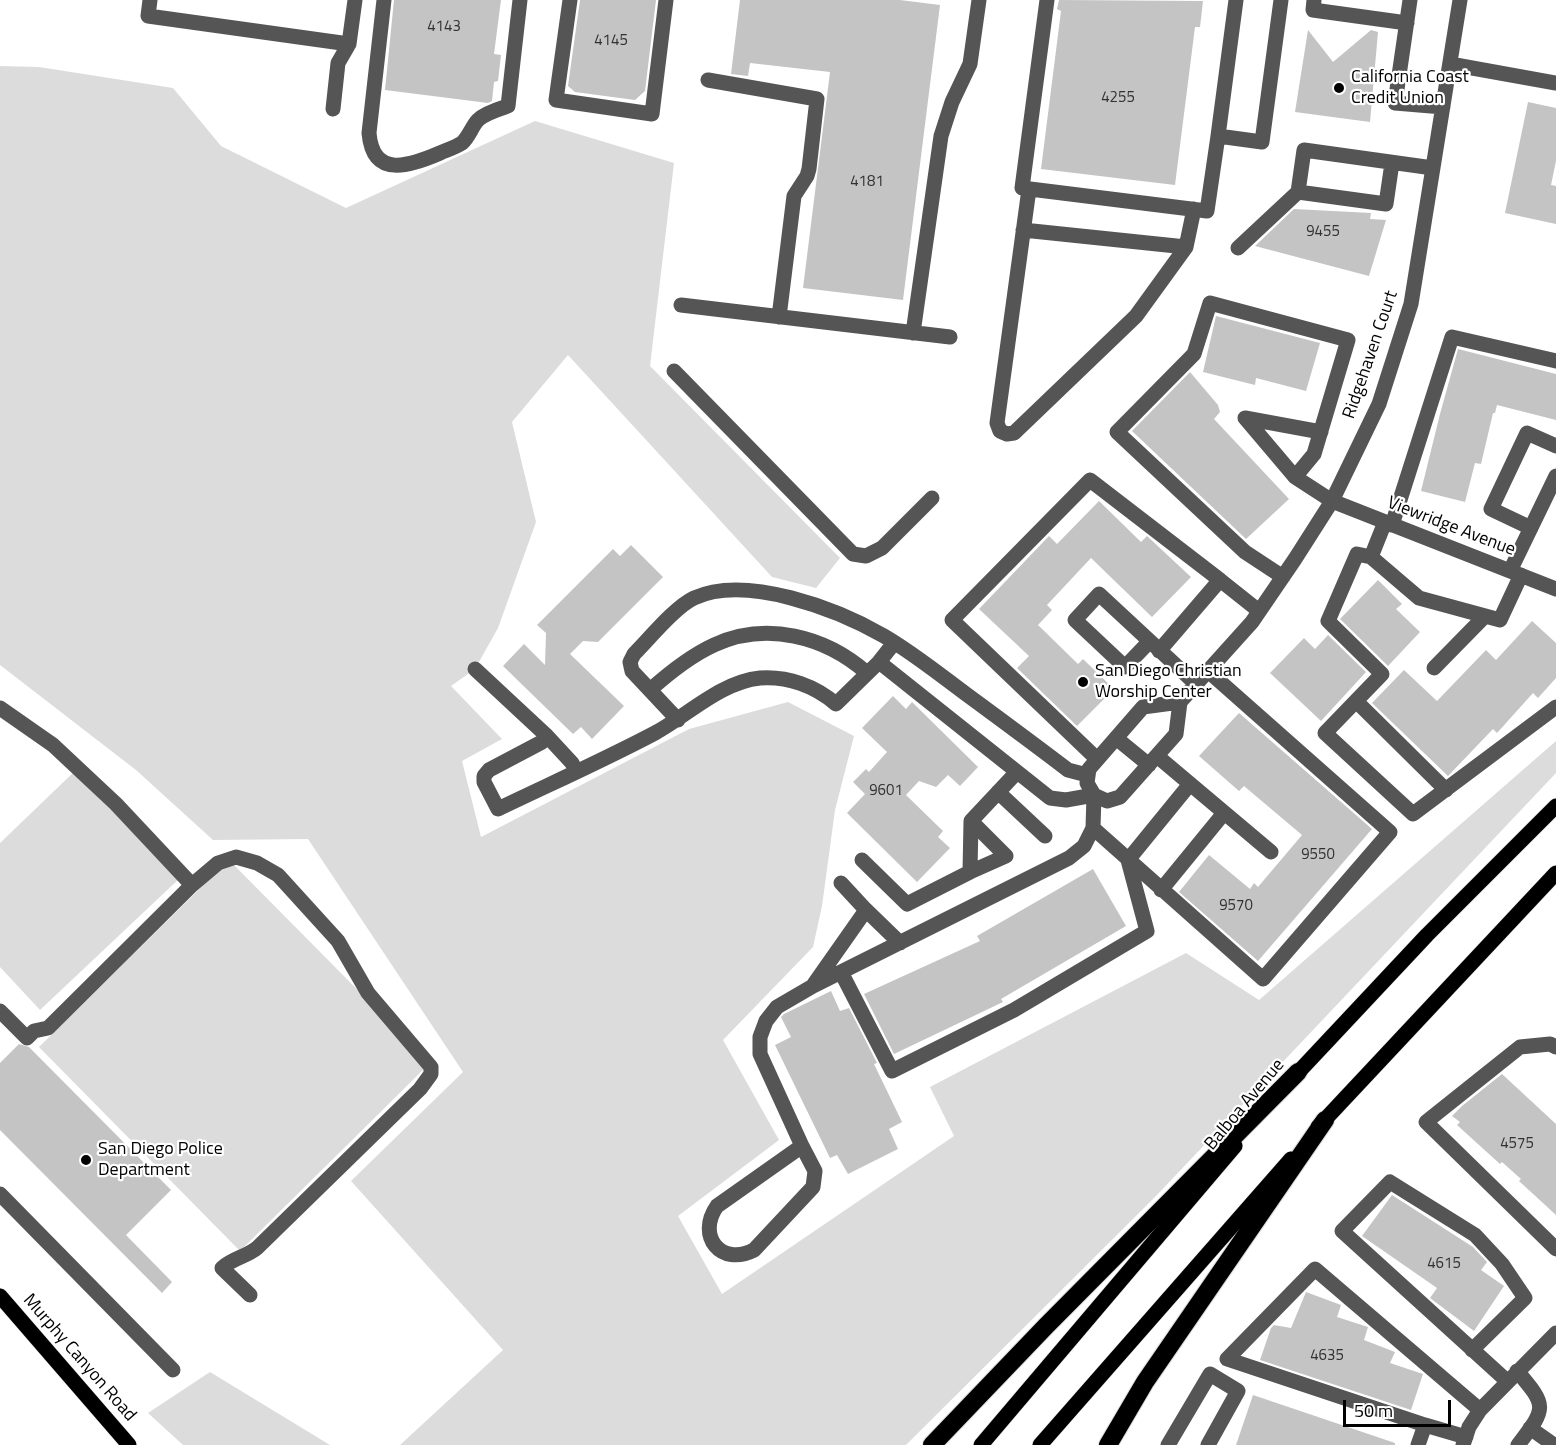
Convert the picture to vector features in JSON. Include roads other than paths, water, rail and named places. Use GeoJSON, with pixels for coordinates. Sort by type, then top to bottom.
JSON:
{"type":"FeatureCollection","features":[{"type":"Feature","properties":{"kind":"highway"},"geometry":{"type":"LineString","coordinates":[[932,1445],[1038,1334],[1298,1072]]}},
{"type":"Feature","properties":{"kind":"highway"},"geometry":{"type":"LineString","coordinates":[[1108,1445],[1145,1382],[1325,1120]]}},
{"type":"Feature","properties":{"kind":"main road","name":"Balboa Avenue"},"geometry":{"type":"LineString","coordinates":[[981,1445],[1298,1072],[1427,935],[1556,806]]}},
{"type":"Feature","properties":{"kind":"main road"},"geometry":{"type":"LineString","coordinates":[[1040,1445],[1325,1120],[1556,873]]}},
{"type":"Feature","properties":{"kind":"main road","name":"Murphy Canyon Road"},"geometry":{"type":"LineString","coordinates":[[0,1296],[129,1445]]}},
{"type":"Feature","properties":{"kind":"street"},"geometry":{"type":"LineString","coordinates":[[150,0],[148,16],[349,44]]}},
{"type":"Feature","properties":{"kind":"street"},"geometry":{"type":"LineString","coordinates":[[333,109],[338,63],[349,44],[355,0]]}},
{"type":"Feature","properties":{"kind":"street"},"geometry":{"type":"LineString","coordinates":[[384,0],[369,133],[370,148],[378,159],[400,166],[431,157],[462,142],[480,118],[508,106],[520,0]]}},
{"type":"Feature","properties":{"kind":"street"},"geometry":{"type":"LineString","coordinates":[[570,0],[556,100],[652,114],[666,0]]}},
{"type":"Feature","properties":{"kind":"street"},"geometry":{"type":"LineString","coordinates":[[913,333],[941,136],[952,102],[970,64],[979,0]]}},
{"type":"Feature","properties":{"kind":"street"},"geometry":{"type":"LineString","coordinates":[[1047,0],[1022,188],[1207,211],[1236,0]]}},
{"type":"Feature","properties":{"kind":"street"},"geometry":{"type":"LineString","coordinates":[[1218,136],[1262,142],[1281,0]]}},
{"type":"Feature","properties":{"kind":"street"},"geometry":{"type":"LineString","coordinates":[[1410,0],[1395,103],[1443,107]]}},
{"type":"Feature","properties":{"kind":"street","name":"Ridgehaven Court"},"geometry":{"type":"LineString","coordinates":[[1180,702],[1252,622],[1332,501],[1379,404],[1411,304],[1460,0]]}},
{"type":"Feature","properties":{"kind":"street"},"geometry":{"type":"LineString","coordinates":[[1314,5],[1407,23]]}},
{"type":"Feature","properties":{"kind":"street"},"geometry":{"type":"LineString","coordinates":[[1450,64],[1556,83]]}},
{"type":"Feature","properties":{"kind":"street"},"geometry":{"type":"LineString","coordinates":[[708,80],[817,99],[808,173],[795,192],[793,202],[779,317]]}},
{"type":"Feature","properties":{"kind":"street"},"geometry":{"type":"LineString","coordinates":[[1238,248],[1298,192],[1304,150],[1433,168]]}},
{"type":"Feature","properties":{"kind":"street"},"geometry":{"type":"LineString","coordinates":[[1298,192],[1386,204],[1392,163]]}},
{"type":"Feature","properties":{"kind":"street"},"geometry":{"type":"LineString","coordinates":[[1029,189],[997,423],[1000,431],[1007,434],[1014,433],[1136,316],[1186,248],[1194,209]]}},
{"type":"Feature","properties":{"kind":"street"},"geometry":{"type":"LineString","coordinates":[[1023,230],[1186,248]]}},
{"type":"Feature","properties":{"kind":"street"},"geometry":{"type":"LineString","coordinates":[[1282,577],[1245,552],[1117,432],[1194,354],[1210,303],[1348,340],[1314,454],[1295,477]]}},
{"type":"Feature","properties":{"kind":"street"},"geometry":{"type":"LineString","coordinates":[[681,305],[950,338]]}},
{"type":"Feature","properties":{"kind":"street"},"geometry":{"type":"LineString","coordinates":[[1371,557],[1389,523],[1452,337],[1556,361]]}},
{"type":"Feature","properties":{"kind":"street"},"geometry":{"type":"LineString","coordinates":[[674,371],[853,554],[866,556],[882,548],[932,498]]}},
{"type":"Feature","properties":{"kind":"street","name":"Viewridge Avenue"},"geometry":{"type":"LineString","coordinates":[[1320,432],[1245,418],[1295,477],[1332,501],[1556,589]]}},
{"type":"Feature","properties":{"kind":"street"},"geometry":{"type":"LineString","coordinates":[[1531,528],[1491,509],[1527,432],[1556,446]]}},
{"type":"Feature","properties":{"kind":"street"},"geometry":{"type":"LineString","coordinates":[[1556,476],[1531,528],[1500,620],[1419,598],[1371,557],[1357,554],[1328,621],[1382,674],[1325,733],[1413,814],[1556,707]]}},
{"type":"Feature","properties":{"kind":"street"},"geometry":{"type":"LineString","coordinates":[[1097,759],[952,620],[1090,480],[1259,611]]}},
{"type":"Feature","properties":{"kind":"street"},"geometry":{"type":"LineString","coordinates":[[1196,684],[1154,646],[1099,594],[1075,620],[1125,667],[1154,646],[1220,580]]}},
{"type":"Feature","properties":{"kind":"street"},"geometry":{"type":"LineString","coordinates":[[678,720],[632,671],[630,662],[634,654],[682,606],[693,599],[711,592],[747,590],[768,592],[837,615],[894,643],[916,656],[1068,770],[1087,776]]}},
{"type":"Feature","properties":{"kind":"street"},"geometry":{"type":"LineString","coordinates":[[1434,668],[1485,616]]}},
{"type":"Feature","properties":{"kind":"street"},"geometry":{"type":"LineString","coordinates":[[650,690],[674,670],[713,645],[739,637],[757,635],[791,635],[813,640],[841,654],[867,673]]}},
{"type":"Feature","properties":{"kind":"street"},"geometry":{"type":"LineString","coordinates":[[547,736],[542,742],[489,770],[484,776],[484,782],[498,809],[655,733],[727,689],[759,678],[775,678],[799,683],[823,693],[836,704],[879,662],[894,643]]}},
{"type":"Feature","properties":{"kind":"street"},"geometry":{"type":"LineString","coordinates":[[802,1146],[717,1206],[709,1223],[709,1233],[718,1249],[736,1256],[754,1251],[813,1186],[815,1172],[760,1054],[760,1037],[766,1021],[777,1007],[813,986],[1069,858],[1084,846],[1094,828],[1094,795],[1087,783],[1087,776],[1089,769],[1097,759],[1143,707],[1180,702],[1176,734],[1120,797],[1107,801],[1094,795],[1066,800],[1050,798],[879,662]]}},
{"type":"Feature","properties":{"kind":"street"},"geometry":{"type":"LineString","coordinates":[[475,669],[547,736],[572,763],[576,771]]}},
{"type":"Feature","properties":{"kind":"street"},"geometry":{"type":"LineString","coordinates":[[1094,828],[1263,979],[1390,832],[1208,671]]}},
{"type":"Feature","properties":{"kind":"street"},"geometry":{"type":"LineString","coordinates":[[1356,701],[1446,789]]}},
{"type":"Feature","properties":{"kind":"street"},"geometry":{"type":"LineString","coordinates":[[0,708],[53,745],[116,804],[192,885]]}},
{"type":"Feature","properties":{"kind":"street"},"geometry":{"type":"LineString","coordinates":[[1116,738],[1190,784],[1271,852]]}},
{"type":"Feature","properties":{"kind":"street"},"geometry":{"type":"LineString","coordinates":[[970,872],[971,821],[1017,772]]}},
{"type":"Feature","properties":{"kind":"street"},"geometry":{"type":"LineString","coordinates":[[1128,860],[1190,784]]}},
{"type":"Feature","properties":{"kind":"street"},"geometry":{"type":"LineString","coordinates":[[998,792],[1045,836]]}},
{"type":"Feature","properties":{"kind":"street"},"geometry":{"type":"LineString","coordinates":[[1161,890],[1224,813]]}},
{"type":"Feature","properties":{"kind":"street"},"geometry":{"type":"LineString","coordinates":[[862,860],[907,904],[1006,856],[971,821]]}},
{"type":"Feature","properties":{"kind":"street"},"geometry":{"type":"LineString","coordinates":[[0,1011],[27,1038],[34,1031],[48,1028],[192,885],[218,863],[236,857],[256,863],[278,875],[338,941],[368,993],[413,1044],[431,1069],[429,1078],[257,1248],[248,1254],[232,1259],[222,1268],[250,1295]]}},
{"type":"Feature","properties":{"kind":"street"},"geometry":{"type":"LineString","coordinates":[[841,972],[892,1071],[1014,1010],[1147,932],[1128,860]]}},
{"type":"Feature","properties":{"kind":"street"},"geometry":{"type":"LineString","coordinates":[[841,883],[900,943]]}},
{"type":"Feature","properties":{"kind":"street"},"geometry":{"type":"LineString","coordinates":[[813,986],[866,910]]}},
{"type":"Feature","properties":{"kind":"street"},"geometry":{"type":"LineString","coordinates":[[1556,1047],[1550,1044],[1520,1047],[1426,1122],[1556,1249]]}},
{"type":"Feature","properties":{"kind":"street"},"geometry":{"type":"LineString","coordinates":[[1472,1350],[1525,1298],[1502,1264],[1475,1235],[1390,1182],[1342,1231],[1472,1350],[1539,1396],[1540,1411],[1518,1445]]}},
{"type":"Feature","properties":{"kind":"street"},"geometry":{"type":"LineString","coordinates":[[2,1200],[173,1370]]}},
{"type":"Feature","properties":{"kind":"street"},"geometry":{"type":"LineString","coordinates":[[1480,1410],[1316,1269],[1227,1359],[1425,1425],[1464,1441],[1480,1410],[1556,1333]]}},
{"type":"Feature","properties":{"kind":"street"},"geometry":{"type":"LineString","coordinates":[[1168,1445],[1210,1374],[1238,1390],[1208,1445]]}},
{"type":"Feature","properties":{"kind":"street"},"geometry":{"type":"LineString","coordinates":[[1418,1445],[1425,1425]]}},
{"type":"Feature","properties":{"kind":"street"},"geometry":{"type":"LineString","coordinates":[[1530,1428],[1554,1445]]}},
{"type":"Feature","properties":{"kind":"place","name":"California Coast Credit Union"},"geometry":{"type":"Point","coordinates":[1339,88]}},
{"type":"Feature","properties":{"kind":"place","name":"San Diego Christian Worship Center"},"geometry":{"type":"Point","coordinates":[1083,682]}},
{"type":"Feature","properties":{"kind":"place","name":"San Diego Police Department"},"geometry":{"type":"Point","coordinates":[86,1160]}}]}
